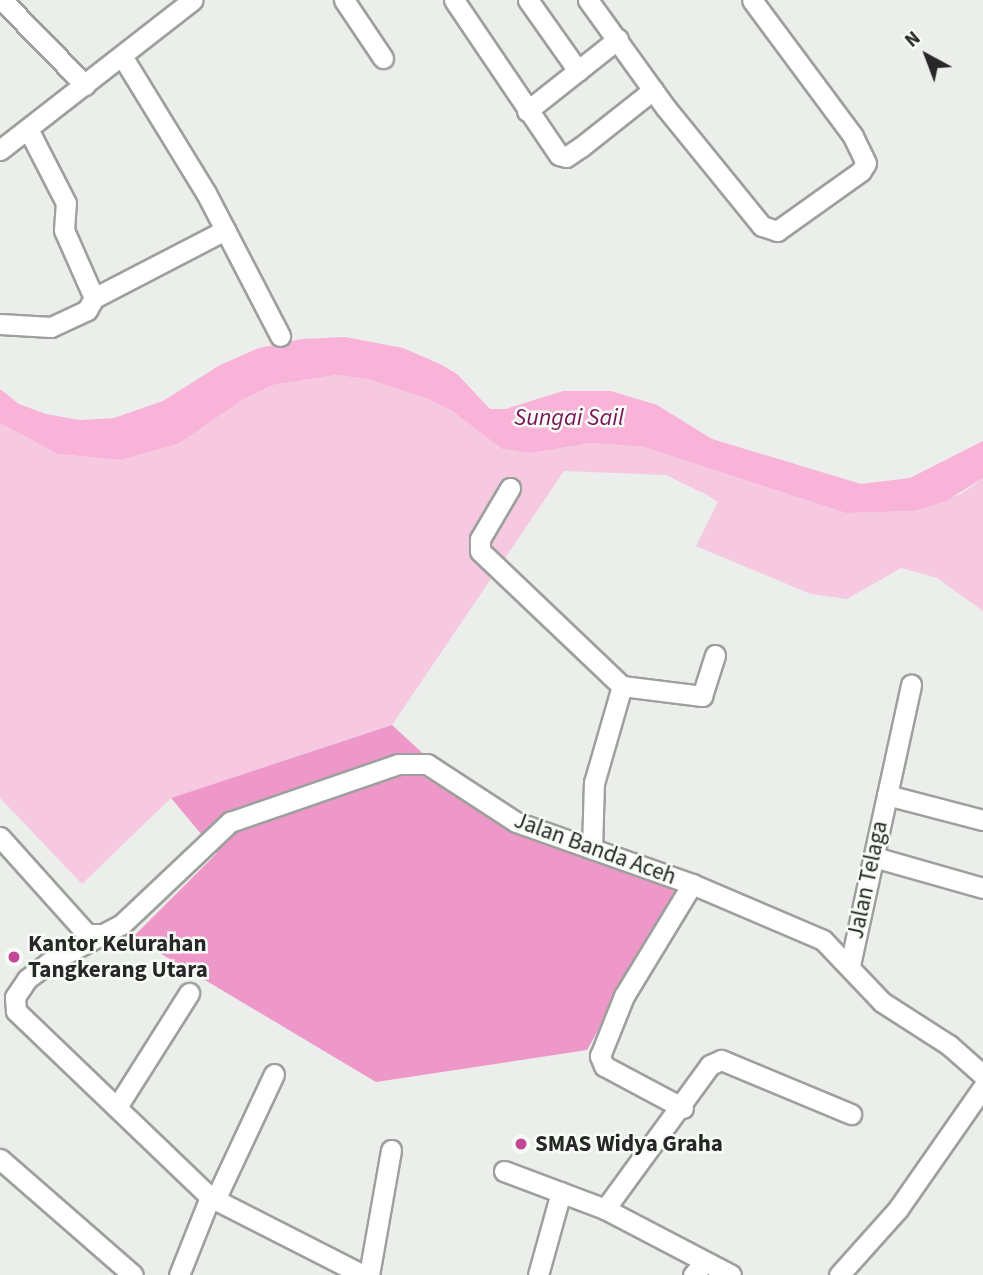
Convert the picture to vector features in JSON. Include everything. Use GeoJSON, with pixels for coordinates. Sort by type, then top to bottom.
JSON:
{"type":"FeatureCollection","features":[{"type":"Feature","properties":{"kind":"street"},"geometry":{"type":"LineString","coordinates":[[2,0],[85,85]]}},
{"type":"Feature","properties":{"kind":"street"},"geometry":{"type":"LineString","coordinates":[[344,0],[383,58]]}},
{"type":"Feature","properties":{"kind":"street"},"geometry":{"type":"LineString","coordinates":[[454,0],[553,148],[566,157],[653,90]]}},
{"type":"Feature","properties":{"kind":"street"},"geometry":{"type":"LineString","coordinates":[[528,0],[578,71]]}},
{"type":"Feature","properties":{"kind":"street"},"geometry":{"type":"LineString","coordinates":[[588,0],[653,90],[768,231],[777,231],[861,171],[863,153],[752,0]]}},
{"type":"Feature","properties":{"kind":"street"},"geometry":{"type":"LineString","coordinates":[[0,150],[187,2]]}},
{"type":"Feature","properties":{"kind":"street"},"geometry":{"type":"LineString","coordinates":[[527,111],[618,39]]}},
{"type":"Feature","properties":{"kind":"street"},"geometry":{"type":"LineString","coordinates":[[122,56],[225,230],[280,337]]}},
{"type":"Feature","properties":{"kind":"street"},"geometry":{"type":"LineString","coordinates":[[28,129],[66,203],[64,230],[94,298]]}},
{"type":"Feature","properties":{"kind":"street"},"geometry":{"type":"LineString","coordinates":[[0,324],[51,327],[87,310],[94,298],[225,230]]}},
{"type":"Feature","properties":{"kind":"street"},"geometry":{"type":"LineString","coordinates":[[510,488],[480,539],[480,551],[622,686],[702,696],[715,655]]}},
{"type":"Feature","properties":{"kind":"street","name":"Jalan Telaga"},"geometry":{"type":"LineString","coordinates":[[850,965],[911,685]]}},
{"type":"Feature","properties":{"kind":"street"},"geometry":{"type":"LineString","coordinates":[[592,849],[594,783],[622,686]]}},
{"type":"Feature","properties":{"kind":"street","name":"Jalan Banda Aceh"},"geometry":{"type":"LineString","coordinates":[[363,1275],[212,1198],[16,1011],[15,997],[27,979],[134,915],[230,822],[398,764],[427,764],[516,822],[692,884],[823,940],[850,965],[882,1002],[948,1045],[983,1075]]}},
{"type":"Feature","properties":{"kind":"street","name":"Jalan Telaga"},"geometry":{"type":"LineString","coordinates":[[887,795],[983,820]]}},
{"type":"Feature","properties":{"kind":"street"},"geometry":{"type":"LineString","coordinates":[[0,837],[87,934],[103,934]]}},
{"type":"Feature","properties":{"kind":"street"},"geometry":{"type":"LineString","coordinates":[[874,857],[983,888]]}},
{"type":"Feature","properties":{"kind":"street"},"geometry":{"type":"LineString","coordinates":[[682,1108],[604,1066],[600,1056],[624,996],[692,884]]}},
{"type":"Feature","properties":{"kind":"street"},"geometry":{"type":"LineString","coordinates":[[117,1107],[189,993]]}},
{"type":"Feature","properties":{"kind":"street"},"geometry":{"type":"LineString","coordinates":[[605,1209],[682,1108],[710,1065],[721,1060],[851,1114]]}},
{"type":"Feature","properties":{"kind":"street"},"geometry":{"type":"LineString","coordinates":[[179,1275],[212,1198],[274,1074]]}},
{"type":"Feature","properties":{"kind":"street"},"geometry":{"type":"LineString","coordinates":[[839,1275],[898,1209],[983,1087]]}},
{"type":"Feature","properties":{"kind":"street"},"geometry":{"type":"LineString","coordinates":[[369,1275],[391,1150]]}},
{"type":"Feature","properties":{"kind":"street"},"geometry":{"type":"LineString","coordinates":[[0,1159],[133,1275]]}},
{"type":"Feature","properties":{"kind":"street"},"geometry":{"type":"LineString","coordinates":[[504,1171],[605,1209],[699,1268],[731,1275]]}},
{"type":"Feature","properties":{"kind":"street"},"geometry":{"type":"LineString","coordinates":[[538,1275],[561,1192]]}},
{"type":"Feature","properties":{"kind":"shaded area"},"geometry":{"type":"Polygon","coordinates":[[[336,375],[367,379],[428,399],[452,411],[502,449],[531,453],[591,443],[644,447],[846,513],[914,511],[961,494],[983,478],[983,611],[937,578],[901,568],[847,599],[811,594],[696,546],[718,502],[707,495],[666,475],[564,471],[392,725],[171,798],[82,884],[0,798],[0,423],[58,454],[120,460],[178,444],[244,399],[273,385],[336,375]]]}},
{"type":"Feature","properties":{"kind":"shaded area"},"geometry":{"type":"Polygon","coordinates":[[[392,725],[505,829],[677,890],[587,1050],[376,1082],[133,937],[217,853],[171,798],[392,725]]]}},
{"type":"Feature","properties":{"kind":"water","name":"Sungai Sail"},"geometry":{"type":"Polygon","coordinates":[[[345,337],[403,348],[440,364],[457,374],[490,409],[506,409],[563,391],[611,391],[657,405],[712,439],[861,484],[910,478],[983,441],[983,478],[946,501],[914,511],[846,513],[644,447],[591,443],[531,453],[502,449],[452,411],[428,399],[367,379],[336,375],[273,385],[244,399],[178,444],[120,460],[58,454],[0,423],[0,389],[19,404],[46,414],[80,420],[114,418],[163,401],[220,365],[259,348],[302,339],[345,337]]]}},
{"type":"Feature","properties":{"kind":"place","name":"Kantor Kelurahan Tangkerang Utara"},"geometry":{"type":"Point","coordinates":[14,957]}},
{"type":"Feature","properties":{"kind":"place","name":"SMAS Widya Graha"},"geometry":{"type":"Point","coordinates":[521,1144]}}]}
